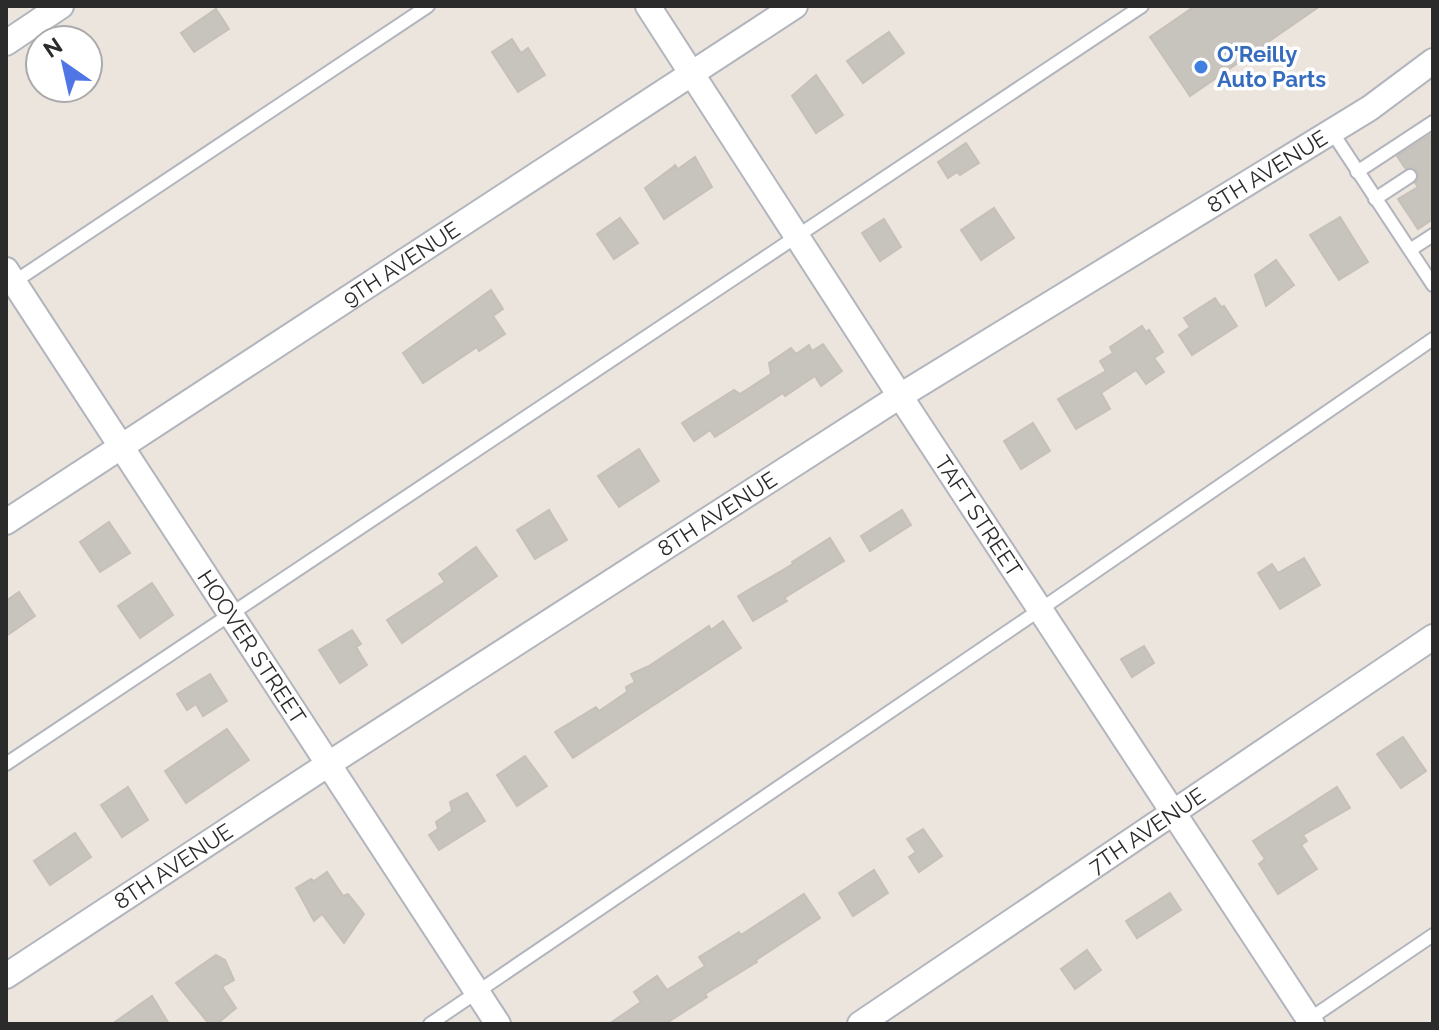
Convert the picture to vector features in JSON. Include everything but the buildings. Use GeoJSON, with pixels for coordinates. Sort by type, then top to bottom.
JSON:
{"type":"FeatureCollection","features":[{"type":"Feature","properties":{"kind":"street"},"geometry":{"type":"LineString","coordinates":[[6,43],[61,6]]}},
{"type":"Feature","properties":{"kind":"street","name":"TAFT STREET"},"geometry":{"type":"LineString","coordinates":[[648,6],[1308,1023]]}},
{"type":"Feature","properties":{"kind":"street","name":"9TH AVENUE"},"geometry":{"type":"LineString","coordinates":[[6,522],[795,6]]}},
{"type":"Feature","properties":{"kind":"street","name":"8TH AVENUE"},"geometry":{"type":"LineString","coordinates":[[6,976],[900,396],[1332,132],[1433,61]]}},
{"type":"Feature","properties":{"kind":"street","name":"HOOVER STREET"},"geometry":{"type":"LineString","coordinates":[[9,280],[498,1024]]}},
{"type":"Feature","properties":{"kind":"street","name":"7TH AVENUE"},"geometry":{"type":"LineString","coordinates":[[860,1024],[1433,637]]}},
{"type":"Feature","properties":{"kind":"lane"},"geometry":{"type":"LineString","coordinates":[[9,280],[428,6]]}},
{"type":"Feature","properties":{"kind":"lane"},"geometry":{"type":"LineString","coordinates":[[6,764],[1142,6]]}},
{"type":"Feature","properties":{"kind":"lane"},"geometry":{"type":"LineString","coordinates":[[1357,172],[1433,122]]}},
{"type":"Feature","properties":{"kind":"lane"},"geometry":{"type":"LineString","coordinates":[[1332,132],[1433,285]]}},
{"type":"Feature","properties":{"kind":"lane"},"geometry":{"type":"LineString","coordinates":[[1375,199],[1410,176]]}},
{"type":"Feature","properties":{"kind":"lane"},"geometry":{"type":"LineString","coordinates":[[1410,250],[1433,235]]}},
{"type":"Feature","properties":{"kind":"lane"},"geometry":{"type":"LineString","coordinates":[[430,1024],[1433,339]]}},
{"type":"Feature","properties":{"kind":"lane"},"geometry":{"type":"LineString","coordinates":[[1308,1023],[1433,935]]}},
{"type":"Feature","properties":{"kind":"place","name":"O'Reilly Auto Parts"},"geometry":{"type":"Point","coordinates":[1201,67]}}]}
